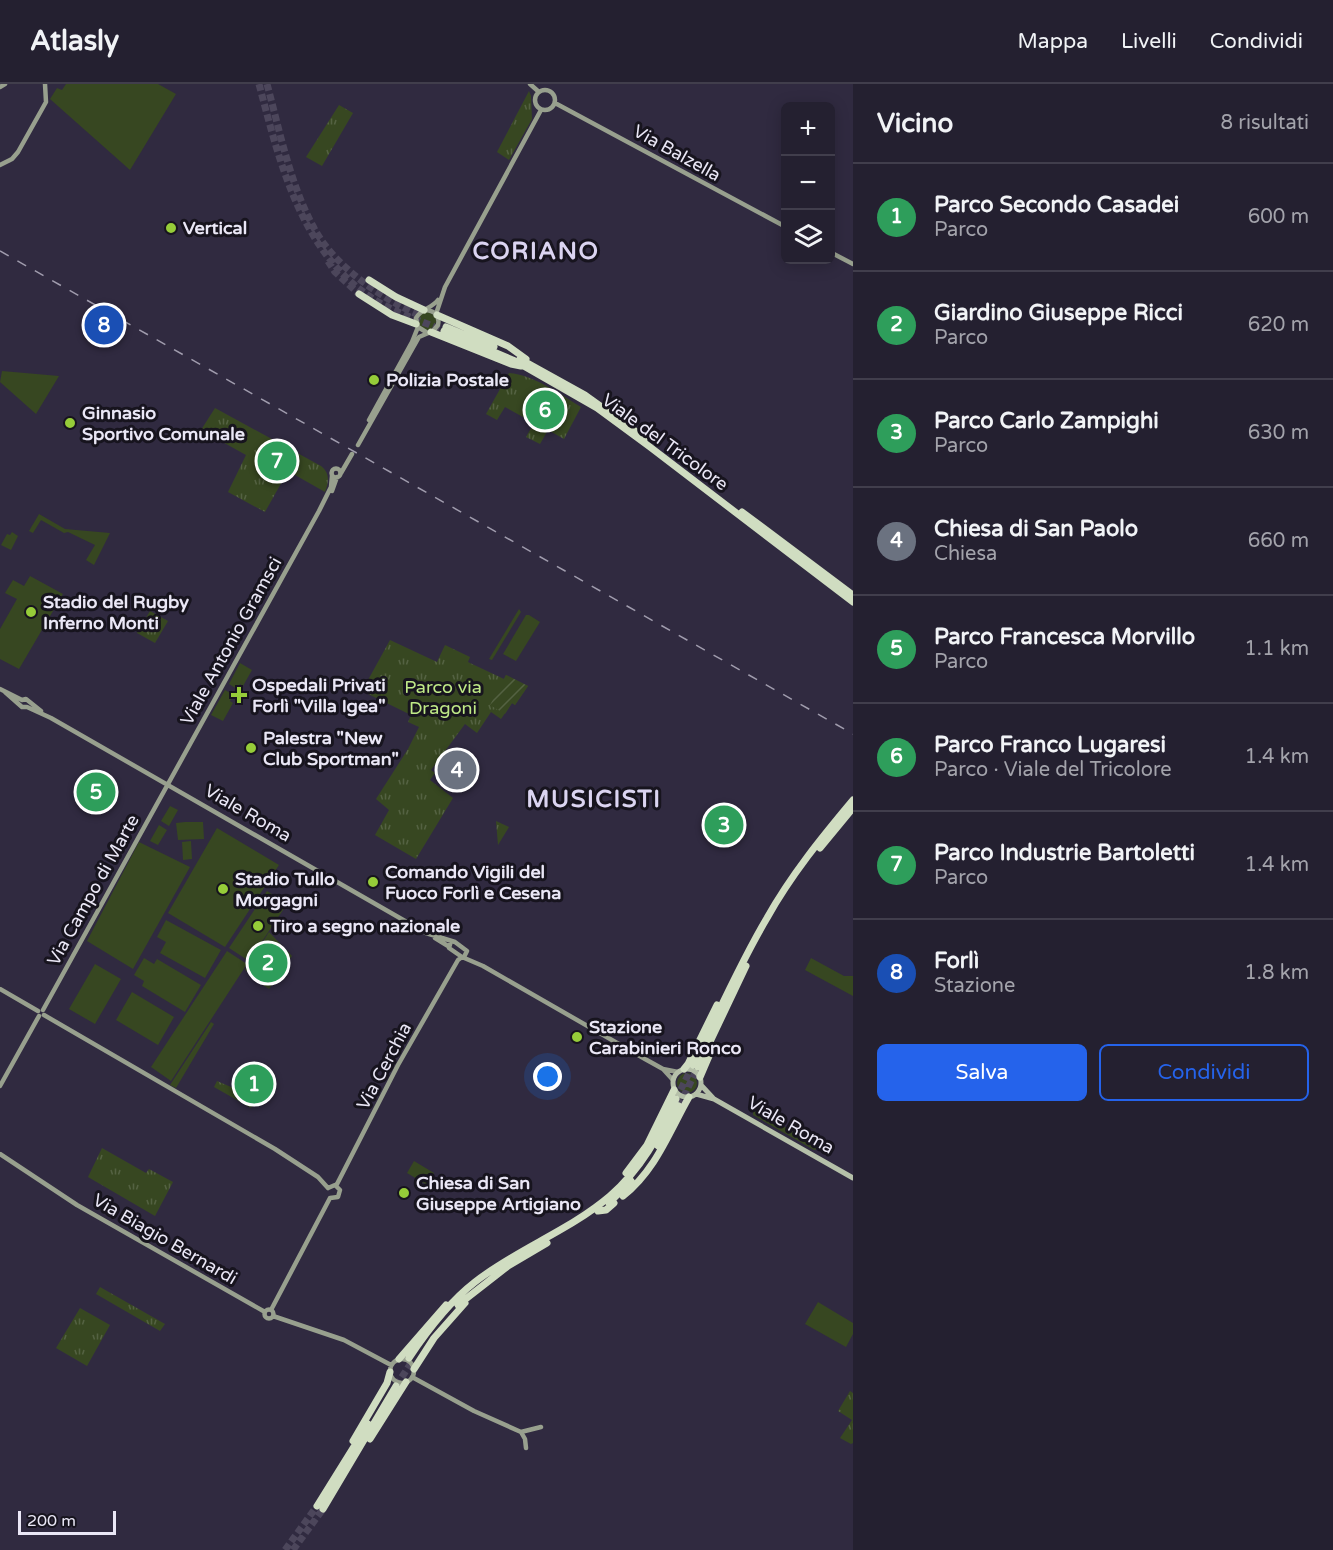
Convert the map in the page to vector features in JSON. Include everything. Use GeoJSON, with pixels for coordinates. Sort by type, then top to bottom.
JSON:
{"type":"FeatureCollection","features":[{"type":"Feature","properties":{"kind":"highway"},"geometry":{"type":"LineString","coordinates":[[369,280],[396,297],[425,310]]}},
{"type":"Feature","properties":{"kind":"highway"},"geometry":{"type":"LineString","coordinates":[[359,294],[392,315],[417,325]]}},
{"type":"Feature","properties":{"kind":"highway"},"geometry":{"type":"LineString","coordinates":[[437,315],[508,346],[530,366]]}},
{"type":"Feature","properties":{"kind":"highway","name":"Viale del Tricolore"},"geometry":{"type":"LineString","coordinates":[[445,329],[569,385],[619,418],[830,581],[853,602]]}},
{"type":"Feature","properties":{"kind":"highway"},"geometry":{"type":"LineString","coordinates":[[430,332],[511,364],[530,366]]}},
{"type":"Feature","properties":{"kind":"highway","name":"Viale del Tricolore"},"geometry":{"type":"LineString","coordinates":[[838,588],[853,595]]}},
{"type":"Feature","properties":{"kind":"highway"},"geometry":{"type":"LineString","coordinates":[[695,1066],[743,967],[786,887],[829,828],[853,800]]}},
{"type":"Feature","properties":{"kind":"highway"},"geometry":{"type":"LineString","coordinates":[[681,1070],[727,985],[743,967],[788,890],[853,808]]}},
{"type":"Feature","properties":{"kind":"highway"},"geometry":{"type":"LineString","coordinates":[[700,1077],[737,996],[743,967]]}},
{"type":"Feature","properties":{"kind":"highway"},"geometry":{"type":"LineString","coordinates":[[399,1359],[454,1297],[515,1255],[595,1211],[647,1145],[674,1090]]}},
{"type":"Feature","properties":{"kind":"highway"},"geometry":{"type":"LineString","coordinates":[[595,1211],[606,1210],[630,1190],[642,1176],[660,1153],[692,1096]]}},
{"type":"Feature","properties":{"kind":"highway"},"geometry":{"type":"LineString","coordinates":[[474,1283],[436,1322],[411,1359],[443,1320],[465,1298],[508,1266],[595,1211],[612,1195],[647,1156],[678,1103]]}},
{"type":"Feature","properties":{"kind":"highway"},"geometry":{"type":"LineString","coordinates":[[341,1473],[363,1450],[434,1338],[482,1285]]}},
{"type":"Feature","properties":{"kind":"highway"},"geometry":{"type":"LineString","coordinates":[[341,1473],[353,1439],[387,1383],[390,1368]]}},
{"type":"Feature","properties":{"kind":"highway"},"geometry":{"type":"LineString","coordinates":[[320,1508],[394,1385]]}},
{"type":"Feature","properties":{"kind":"main road"},"geometry":{"type":"LineString","coordinates":[[0,87],[5,84]]}},
{"type":"Feature","properties":{"kind":"main road"},"geometry":{"type":"LineString","coordinates":[[0,165],[12,159],[18,152],[37,120],[46,102],[45,84]]}},
{"type":"Feature","properties":{"kind":"main road"},"geometry":{"type":"LineString","coordinates":[[530,84],[539,92]]}},
{"type":"Feature","properties":{"kind":"main road"},"geometry":{"type":"LineString","coordinates":[[551,92],[556,84]]}},
{"type":"Feature","properties":{"kind":"main road"},"geometry":{"type":"LineString","coordinates":[[545,90],[551,92],[555,97],[555,103],[551,109],[541,110],[535,101],[539,92],[545,90]]}},
{"type":"Feature","properties":{"kind":"main road","name":"Via Balzella"},"geometry":{"type":"LineString","coordinates":[[555,103],[781,224]]}},
{"type":"Feature","properties":{"kind":"main road"},"geometry":{"type":"LineString","coordinates":[[441,296],[437,315],[438,325],[419,337],[358,445],[363,430],[412,342],[417,316],[436,303],[441,296],[541,110]]}},
{"type":"Feature","properties":{"kind":"main road"},"geometry":{"type":"LineString","coordinates":[[835,254],[853,264]]}},
{"type":"Feature","properties":{"kind":"main road"},"geometry":{"type":"LineString","coordinates":[[425,310],[437,315]]}},
{"type":"Feature","properties":{"kind":"main road"},"geometry":{"type":"LineString","coordinates":[[417,325],[424,332],[430,332]]}},
{"type":"Feature","properties":{"kind":"main road","name":"Viale Antonio Gramsci"},"geometry":{"type":"LineString","coordinates":[[167,785],[319,511],[334,488],[337,474],[352,454]]}},
{"type":"Feature","properties":{"kind":"main road","name":"Viale Roma"},"geometry":{"type":"LineString","coordinates":[[3,691],[21,702],[22,707],[28,705],[430,935],[450,944]]}},
{"type":"Feature","properties":{"kind":"main road","name":"Via Campo di Marte"},"geometry":{"type":"LineString","coordinates":[[0,1086],[167,785]]}},
{"type":"Feature","properties":{"kind":"main road"},"geometry":{"type":"LineString","coordinates":[[450,944],[454,942],[462,956]]}},
{"type":"Feature","properties":{"kind":"main road"},"geometry":{"type":"LineString","coordinates":[[450,944],[462,956],[663,1069],[673,1080],[674,1090],[681,1096],[692,1096],[701,1085],[700,1077],[693,1070],[663,1069]]}},
{"type":"Feature","properties":{"kind":"main road","name":"Via Cerchia"},"geometry":{"type":"LineString","coordinates":[[336,1186],[398,1065],[462,956]]}},
{"type":"Feature","properties":{"kind":"main road"},"geometry":{"type":"LineString","coordinates":[[0,989],[275,1149],[318,1177],[328,1188]]}},
{"type":"Feature","properties":{"kind":"main road"},"geometry":{"type":"LineString","coordinates":[[673,1080],[681,1070]]}},
{"type":"Feature","properties":{"kind":"main road","name":"Viale Roma"},"geometry":{"type":"LineString","coordinates":[[701,1085],[714,1099],[853,1178]]}},
{"type":"Feature","properties":{"kind":"main road","name":"Viale Roma"},"geometry":{"type":"LineString","coordinates":[[692,1096],[714,1099]]}},
{"type":"Feature","properties":{"kind":"main road","name":"Via Biagio Bernardi"},"geometry":{"type":"LineString","coordinates":[[0,1154],[90,1212],[270,1313],[344,1340],[390,1368]]}},
{"type":"Feature","properties":{"kind":"main road"},"geometry":{"type":"LineString","coordinates":[[328,1188],[336,1186],[340,1190],[336,1198],[330,1198]]}},
{"type":"Feature","properties":{"kind":"main road"},"geometry":{"type":"LineString","coordinates":[[328,1188],[327,1194],[330,1198]]}},
{"type":"Feature","properties":{"kind":"main road"},"geometry":{"type":"LineString","coordinates":[[270,1313],[330,1198]]}},
{"type":"Feature","properties":{"kind":"main road"},"geometry":{"type":"LineString","coordinates":[[399,1359],[410,1362],[411,1376],[400,1382],[394,1380],[390,1368],[399,1359]]}},
{"type":"Feature","properties":{"kind":"main road"},"geometry":{"type":"LineString","coordinates":[[411,1376],[481,1414],[531,1437]]}},
{"type":"Feature","properties":{"kind":"main road"},"geometry":{"type":"LineString","coordinates":[[524,1434],[541,1427]]}},
{"type":"Feature","properties":{"kind":"main road"},"geometry":{"type":"LineString","coordinates":[[524,1434],[526,1448]]}},
{"type":"Feature","properties":{"kind":"green space"},"geometry":{"type":"Polygon","coordinates":[[[66,84],[158,84],[176,94],[130,170],[50,99],[57,88],[62,90],[66,84]]]}},
{"type":"Feature","properties":{"kind":"green space"},"geometry":{"type":"Polygon","coordinates":[[[529,91],[532,119],[509,160],[497,152],[529,91]]]}},
{"type":"Feature","properties":{"kind":"green space"},"geometry":{"type":"Polygon","coordinates":[[[339,105],[353,113],[322,166],[306,157],[339,105]]]}},
{"type":"Feature","properties":{"kind":"green space"},"geometry":{"type":"Polygon","coordinates":[[[427,312],[433,315],[436,321],[433,327],[427,330],[421,327],[418,321],[421,315],[427,312]]]}},
{"type":"Feature","properties":{"kind":"green space"},"geometry":{"type":"Polygon","coordinates":[[[2,371],[59,376],[36,414],[0,382],[2,371]]]}},
{"type":"Feature","properties":{"kind":"green space"},"geometry":{"type":"Polygon","coordinates":[[[509,373],[537,381],[581,407],[564,439],[548,430],[540,444],[526,437],[534,423],[505,407],[497,420],[486,414],[509,373]]]}},
{"type":"Feature","properties":{"kind":"green space"},"geometry":{"type":"Polygon","coordinates":[[[215,408],[321,466],[328,478],[325,492],[288,471],[265,512],[228,492],[246,455],[201,430],[215,408]]]}},
{"type":"Feature","properties":{"kind":"green space"},"geometry":{"type":"Polygon","coordinates":[[[39,514],[65,529],[110,533],[94,565],[86,560],[95,545],[68,532],[64,533],[41,520],[33,533],[29,531],[39,514]]]}},
{"type":"Feature","properties":{"kind":"green space"},"geometry":{"type":"Polygon","coordinates":[[[12,532],[18,536],[11,550],[1,545],[7,534],[10,535],[12,532]]]}},
{"type":"Feature","properties":{"kind":"green space","name":"Stadio del Rugby Inferno Monti"},"geometry":{"type":"Polygon","coordinates":[[[30,576],[63,594],[19,669],[0,659],[0,629],[17,599],[5,593],[13,580],[24,586],[30,576]]]}},
{"type":"Feature","properties":{"kind":"green space"},"geometry":{"type":"Polygon","coordinates":[[[519,609],[521,612],[492,660],[489,659],[519,609]]]}},
{"type":"Feature","properties":{"kind":"green space"},"geometry":{"type":"Polygon","coordinates":[[[150,611],[168,621],[155,643],[137,633],[150,611]]]}},
{"type":"Feature","properties":{"kind":"green space"},"geometry":{"type":"Polygon","coordinates":[[[526,615],[540,622],[516,661],[503,654],[526,615]]]}},
{"type":"Feature","properties":{"kind":"green space","name":"Parco via Dragoni"},"geometry":{"type":"Polygon","coordinates":[[[390,640],[437,662],[445,645],[470,657],[468,662],[470,663],[504,679],[506,675],[528,686],[515,705],[512,703],[501,719],[491,712],[477,733],[465,724],[431,770],[435,773],[430,780],[453,798],[416,859],[375,835],[389,810],[376,799],[408,749],[419,727],[408,722],[411,715],[362,691],[390,640]]]}},
{"type":"Feature","properties":{"kind":"green space"},"geometry":{"type":"Polygon","coordinates":[[[240,663],[252,670],[243,686],[240,684],[237,689],[229,684],[240,663]]]}},
{"type":"Feature","properties":{"kind":"green space"},"geometry":{"type":"Polygon","coordinates":[[[506,675],[528,686],[515,705],[512,703],[505,714],[490,705],[506,675]]]}},
{"type":"Feature","properties":{"kind":"green space"},"geometry":{"type":"Polygon","coordinates":[[[225,690],[234,695],[230,701],[233,703],[223,721],[211,715],[225,690]]]}},
{"type":"Feature","properties":{"kind":"green space"},"geometry":{"type":"Polygon","coordinates":[[[92,782],[107,790],[100,803],[84,793],[92,782]]]}},
{"type":"Feature","properties":{"kind":"green space"},"geometry":{"type":"Polygon","coordinates":[[[170,806],[178,810],[169,826],[161,821],[170,806]]]}},
{"type":"Feature","properties":{"kind":"green space"},"geometry":{"type":"Polygon","coordinates":[[[714,810],[726,812],[744,838],[722,846],[706,837],[715,821],[709,818],[714,810]]]}},
{"type":"Feature","properties":{"kind":"green space"},"geometry":{"type":"Polygon","coordinates":[[[496,821],[509,827],[498,845],[496,821]]]}},
{"type":"Feature","properties":{"kind":"green space"},"geometry":{"type":"Polygon","coordinates":[[[203,822],[204,839],[178,840],[176,823],[203,822]]]}},
{"type":"Feature","properties":{"kind":"green space"},"geometry":{"type":"Polygon","coordinates":[[[159,825],[167,830],[158,845],[150,841],[159,825]]]}},
{"type":"Feature","properties":{"kind":"green space","name":"Stadio Tullo Morgagni"},"geometry":{"type":"Polygon","coordinates":[[[217,828],[279,865],[225,947],[168,913],[217,828]]]}},
{"type":"Feature","properties":{"kind":"green space"},"geometry":{"type":"Polygon","coordinates":[[[191,841],[192,859],[183,860],[182,842],[191,841]]]}},
{"type":"Feature","properties":{"kind":"green space"},"geometry":{"type":"Polygon","coordinates":[[[139,842],[190,867],[133,969],[87,941],[139,842]]]}},
{"type":"Feature","properties":{"kind":"green space","name":"Tiro a segno nazionale"},"geometry":{"type":"Polygon","coordinates":[[[267,891],[287,904],[249,961],[229,948],[267,891]]]}},
{"type":"Feature","properties":{"kind":"green space"},"geometry":{"type":"Polygon","coordinates":[[[166,920],[221,950],[205,978],[160,953],[166,942],[157,937],[166,920]]]}},
{"type":"Feature","properties":{"kind":"green space"},"geometry":{"type":"Polygon","coordinates":[[[269,932],[292,956],[269,989],[245,970],[269,932]]]}},
{"type":"Feature","properties":{"kind":"green space"},"geometry":{"type":"Polygon","coordinates":[[[227,951],[247,964],[171,1081],[151,1067],[227,951]]]}},
{"type":"Feature","properties":{"kind":"green space"},"geometry":{"type":"Polygon","coordinates":[[[144,958],[154,964],[157,959],[201,985],[185,1012],[142,986],[144,981],[134,975],[144,958]]]}},
{"type":"Feature","properties":{"kind":"green space"},"geometry":{"type":"Polygon","coordinates":[[[811,958],[844,976],[853,976],[853,996],[805,970],[811,958]]]}},
{"type":"Feature","properties":{"kind":"green space"},"geometry":{"type":"Polygon","coordinates":[[[95,964],[121,979],[95,1024],[69,1009],[95,964]]]}},
{"type":"Feature","properties":{"kind":"green space"},"geometry":{"type":"Polygon","coordinates":[[[132,992],[174,1017],[158,1045],[116,1020],[132,992]]]}},
{"type":"Feature","properties":{"kind":"green space"},"geometry":{"type":"Polygon","coordinates":[[[211,1022],[214,1024],[176,1088],[170,1085],[211,1022]]]}},
{"type":"Feature","properties":{"kind":"green space"},"geometry":{"type":"Polygon","coordinates":[[[255,1064],[272,1073],[251,1108],[214,1087],[217,1081],[238,1090],[255,1064]]]}},
{"type":"Feature","properties":{"kind":"green space"},"geometry":{"type":"Polygon","coordinates":[[[683,1073],[691,1073],[697,1079],[697,1087],[691,1093],[683,1093],[677,1087],[677,1079],[683,1073]]]}},
{"type":"Feature","properties":{"kind":"green space"},"geometry":{"type":"Polygon","coordinates":[[[757,1111],[816,1145],[818,1149],[814,1150],[753,1115],[753,1112],[757,1111]]]}},
{"type":"Feature","properties":{"kind":"green space"},"geometry":{"type":"Polygon","coordinates":[[[102,1148],[146,1173],[149,1169],[173,1182],[155,1216],[88,1177],[102,1148]]]}},
{"type":"Feature","properties":{"kind":"green space"},"geometry":{"type":"Polygon","coordinates":[[[414,1161],[434,1173],[427,1185],[407,1173],[414,1161]]]}},
{"type":"Feature","properties":{"kind":"green space"},"geometry":{"type":"Polygon","coordinates":[[[100,1287],[165,1324],[160,1331],[96,1294],[100,1287]]]}},
{"type":"Feature","properties":{"kind":"green space"},"geometry":{"type":"Polygon","coordinates":[[[818,1302],[853,1323],[853,1334],[846,1347],[805,1324],[818,1302]]]}},
{"type":"Feature","properties":{"kind":"green space"},"geometry":{"type":"Polygon","coordinates":[[[80,1308],[110,1325],[87,1366],[56,1348],[80,1308]]]}},
{"type":"Feature","properties":{"kind":"green space"},"geometry":{"type":"Polygon","coordinates":[[[850,1391],[853,1393],[853,1443],[851,1444],[840,1438],[852,1420],[838,1411],[850,1391]]]}},
{"type":"Feature","properties":{"kind":"tunnel"},"geometry":{"type":"LineString","coordinates":[[259,84],[284,172],[309,228],[326,254],[345,277],[378,302],[444,331]]}},
{"type":"Feature","properties":{"kind":"tunnel"},"geometry":{"type":"LineString","coordinates":[[267,84],[298,194],[322,242],[346,268],[360,279],[390,300],[419,315]]}},
{"type":"Feature","properties":{"kind":"tunnel"},"geometry":{"type":"LineString","coordinates":[[328,261],[335,272],[359,294]]}},
{"type":"Feature","properties":{"kind":"tunnel"},"geometry":{"type":"LineString","coordinates":[[676,1099],[693,1065]]}},
{"type":"Feature","properties":{"kind":"tunnel"},"geometry":{"type":"LineString","coordinates":[[679,1106],[698,1067]]}},
{"type":"Feature","properties":{"kind":"tunnel"},"geometry":{"type":"LineString","coordinates":[[396,1386],[413,1360]]}},
{"type":"Feature","properties":{"kind":"tunnel"},"geometry":{"type":"LineString","coordinates":[[285,1550],[317,1506]]}},
{"type":"Feature","properties":{"kind":"tunnel"},"geometry":{"type":"LineString","coordinates":[[293,1550],[323,1509]]}},
{"type":"Feature","properties":{"kind":"railway"},"geometry":{"type":"LineString","coordinates":[[0,251],[853,734]]}},
{"type":"Feature","properties":{"kind":"place","name":"Vertical"},"geometry":{"type":"Point","coordinates":[171,228]}},
{"type":"Feature","properties":{"kind":"place","name":"Forlì"},"geometry":{"type":"Point","coordinates":[104,325]}},
{"type":"Feature","properties":{"kind":"place","name":"Polizia Postale"},"geometry":{"type":"Point","coordinates":[374,380]}},
{"type":"Feature","properties":{"kind":"place","name":"Parco Franco Lugaresi"},"geometry":{"type":"Point","coordinates":[545,410]}},
{"type":"Feature","properties":{"kind":"place","name":"Ginnasio Sportivo Comunale"},"geometry":{"type":"Point","coordinates":[70,423]}},
{"type":"Feature","properties":{"kind":"place","name":"Parco Industrie Bartoletti"},"geometry":{"type":"Point","coordinates":[277,461]}},
{"type":"Feature","properties":{"kind":"place","name":"Stadio del Rugby Inferno Monti"},"geometry":{"type":"Point","coordinates":[31,612]}},
{"type":"Feature","properties":{"kind":"place","name":"Ospedali Privati Forlì \"Villa Igea\""},"geometry":{"type":"Point","coordinates":[239,695]}},
{"type":"Feature","properties":{"kind":"place","name":"Palestra \"New Club Sportman\""},"geometry":{"type":"Point","coordinates":[251,748]}},
{"type":"Feature","properties":{"kind":"place","name":"Chiesa di San Paolo"},"geometry":{"type":"Point","coordinates":[457,770]}},
{"type":"Feature","properties":{"kind":"place","name":"Parco Francesca Morvillo"},"geometry":{"type":"Point","coordinates":[96,792]}},
{"type":"Feature","properties":{"kind":"place","name":"Parco Carlo Zampighi"},"geometry":{"type":"Point","coordinates":[724,825]}},
{"type":"Feature","properties":{"kind":"place","name":"Comando Vigili del Fuoco Forlì e Cesena"},"geometry":{"type":"Point","coordinates":[373,882]}},
{"type":"Feature","properties":{"kind":"place","name":"Stadio Tullo Morgagni"},"geometry":{"type":"Point","coordinates":[223,889]}},
{"type":"Feature","properties":{"kind":"place","name":"Tiro a segno nazionale"},"geometry":{"type":"Point","coordinates":[258,926]}},
{"type":"Feature","properties":{"kind":"place","name":"Giardino Giuseppe Ricci"},"geometry":{"type":"Point","coordinates":[268,963]}},
{"type":"Feature","properties":{"kind":"place","name":"Stazione Carabinieri Ronco"},"geometry":{"type":"Point","coordinates":[577,1037]}},
{"type":"Feature","properties":{"kind":"place","name":"Parco Secondo Casadei"},"geometry":{"type":"Point","coordinates":[254,1084]}},
{"type":"Feature","properties":{"kind":"place","name":"Chiesa di San Giuseppe Artigiano"},"geometry":{"type":"Point","coordinates":[404,1193]}},
{"type":"Feature","properties":{"kind":"district","name":"CORIANO"},"geometry":{"type":"Point","coordinates":[536,251]}},
{"type":"Feature","properties":{"kind":"district","name":"MUSICISTI"},"geometry":{"type":"Point","coordinates":[594,799]}}]}
